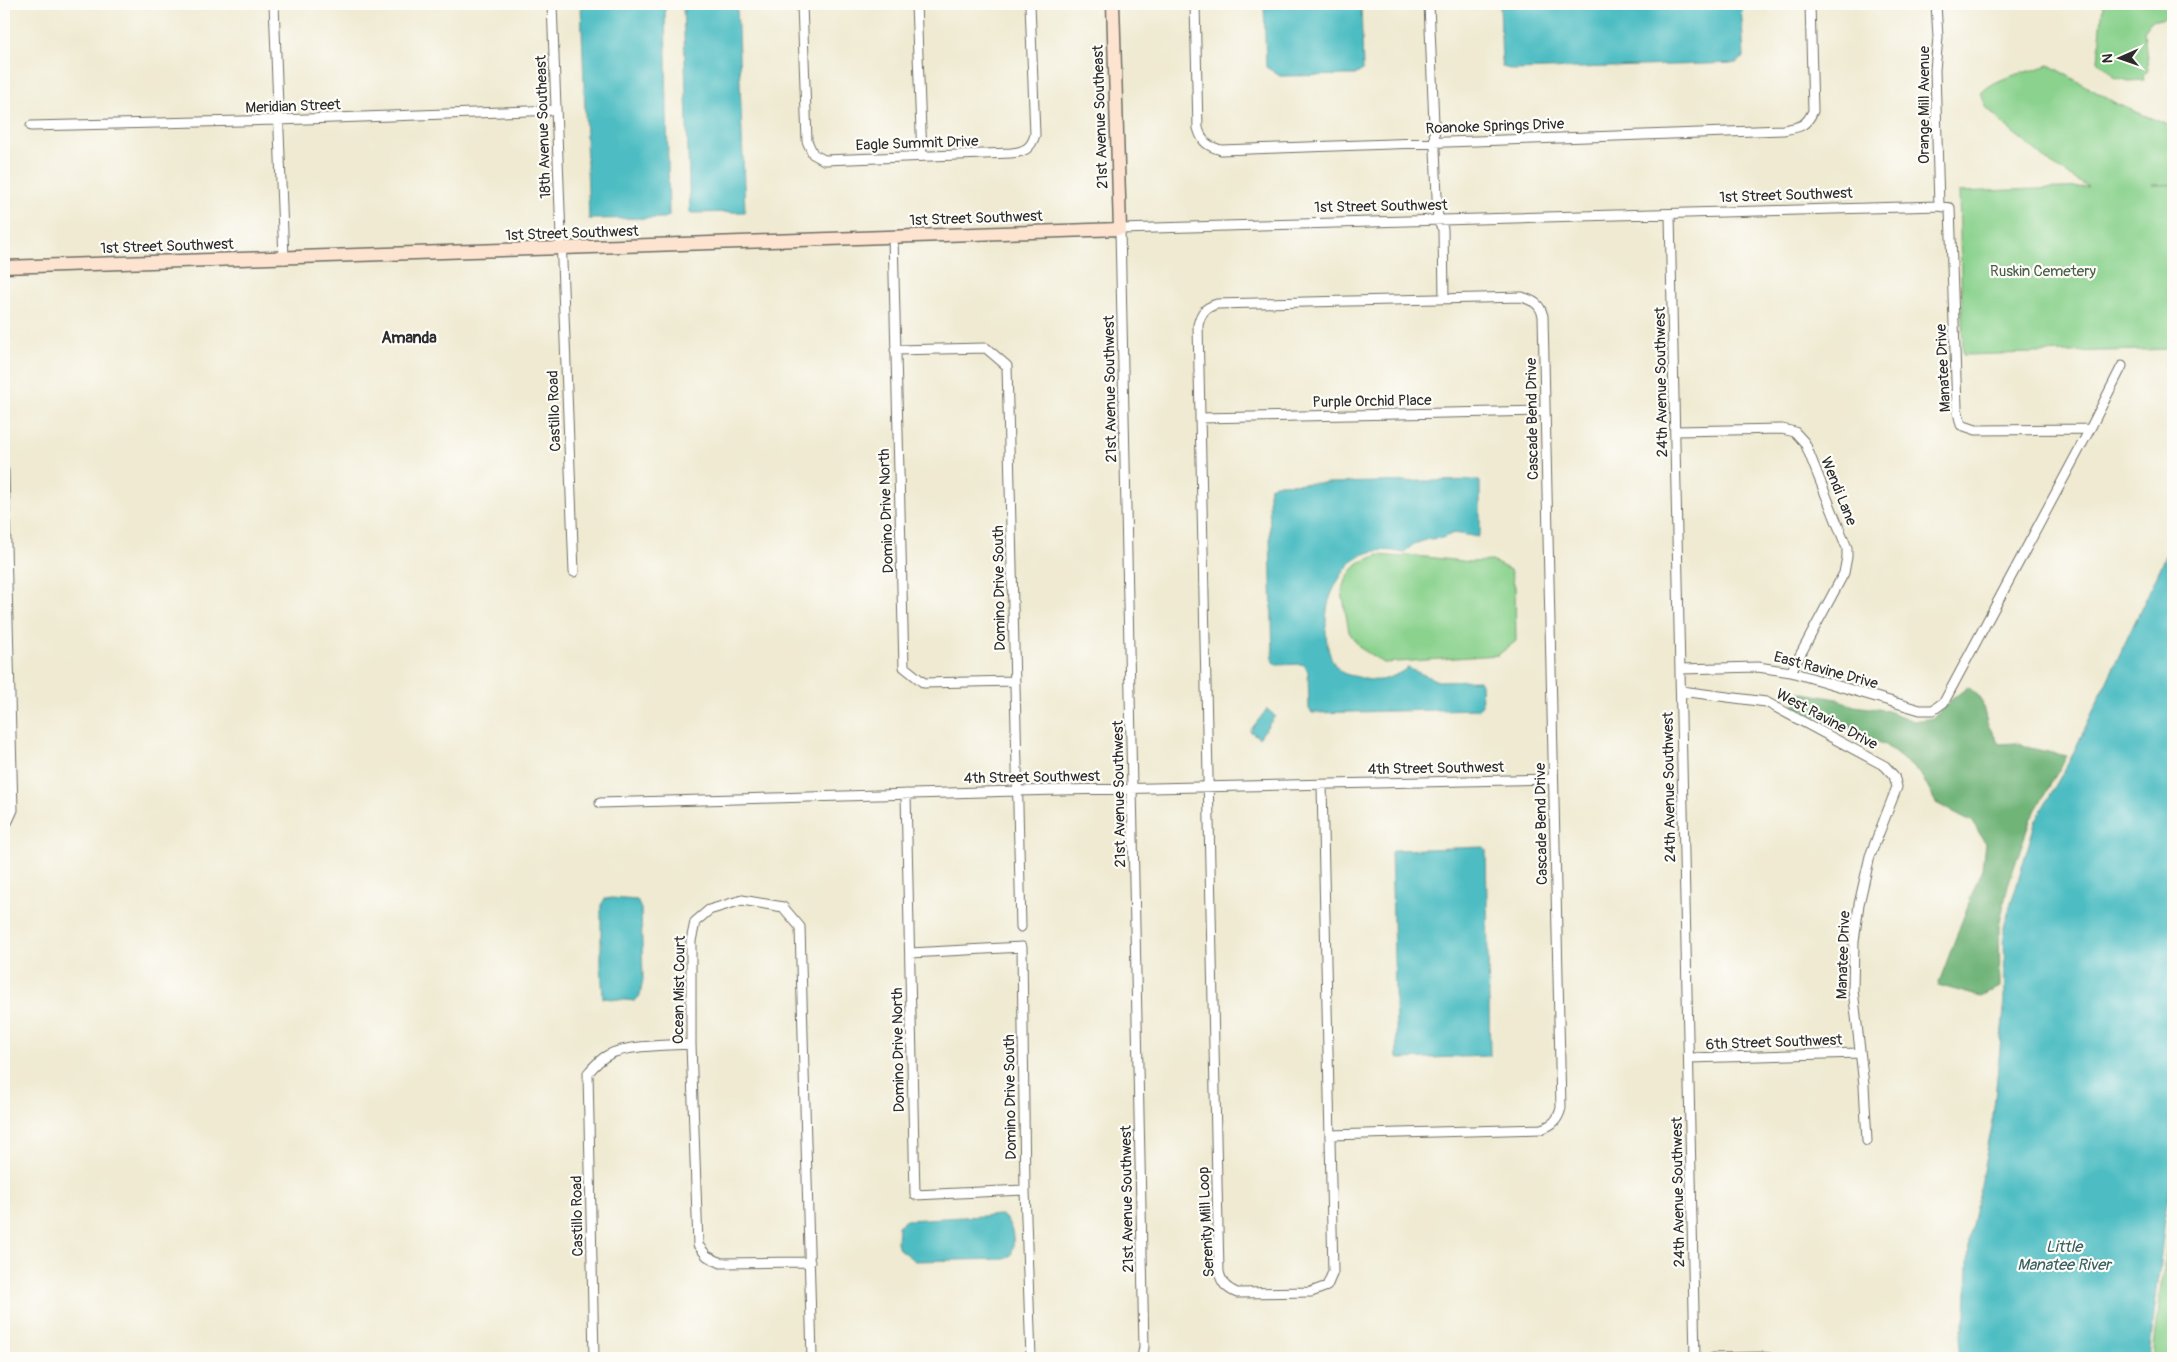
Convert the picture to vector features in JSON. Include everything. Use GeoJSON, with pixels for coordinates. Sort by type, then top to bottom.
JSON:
{"type":"FeatureCollection","features":[{"type":"Feature","properties":{"kind":"street"},"geometry":{"type":"LineString","coordinates":[[274,4],[284,259]]}},
{"type":"Feature","properties":{"kind":"street","name":"18th Avenue Southeast"},"geometry":{"type":"LineString","coordinates":[[552,4],[561,249]]}},
{"type":"Feature","properties":{"kind":"street","name":"Eagle Summit Drive"},"geometry":{"type":"LineString","coordinates":[[802,4],[806,141],[813,154],[824,160],[1011,153],[1022,152],[1032,145],[1035,135],[1030,4]]}},
{"type":"Feature","properties":{"kind":"street"},"geometry":{"type":"LineString","coordinates":[[916,4],[922,156]]}},
{"type":"Feature","properties":{"kind":"street","name":"21st Avenue Southeast"},"geometry":{"type":"LineString","coordinates":[[1112,4],[1120,229]]}},
{"type":"Feature","properties":{"kind":"street","name":"Roanoke Springs Drive"},"geometry":{"type":"LineString","coordinates":[[1195,4],[1198,128],[1201,140],[1208,146],[1221,150],[1783,130],[1799,127],[1808,122],[1813,111],[1810,4]]}},
{"type":"Feature","properties":{"kind":"street"},"geometry":{"type":"LineString","coordinates":[[1430,4],[1438,221],[1442,229],[1444,299]]}},
{"type":"Feature","properties":{"kind":"street","name":"Orange Mill Avenue"},"geometry":{"type":"LineString","coordinates":[[1936,4],[1938,36],[1935,70],[1939,206]]}},
{"type":"Feature","properties":{"kind":"street","name":"Meridian Street"},"geometry":{"type":"LineString","coordinates":[[31,126],[278,120],[556,110]]}},
{"type":"Feature","properties":{"kind":"street","name":"1st Street Southwest"},"geometry":{"type":"LineString","coordinates":[[4,267],[284,259],[1120,229],[1939,206],[1950,208]]}},
{"type":"Feature","properties":{"kind":"street","name":"Manatee Drive"},"geometry":{"type":"LineString","coordinates":[[1950,208],[1956,408],[1961,426],[1976,430],[2090,429]]}},
{"type":"Feature","properties":{"kind":"street","name":"24th Avenue Southwest"},"geometry":{"type":"LineString","coordinates":[[1670,215],[1695,1358]]}},
{"type":"Feature","properties":{"kind":"street","name":"21st Avenue Southwest"},"geometry":{"type":"LineString","coordinates":[[1120,229],[1144,1347],[1142,1358]]}},
{"type":"Feature","properties":{"kind":"street","name":"Domino Drive North"},"geometry":{"type":"LineString","coordinates":[[893,237],[904,667],[924,684],[1015,681]]}},
{"type":"Feature","properties":{"kind":"street","name":"Castillo Road"},"geometry":{"type":"LineString","coordinates":[[561,249],[574,572]]}},
{"type":"Feature","properties":{"kind":"street","name":"Cascade Bend Drive"},"geometry":{"type":"LineString","coordinates":[[1208,787],[1198,325],[1201,314],[1207,307],[1217,304],[1522,297],[1535,302],[1541,308],[1543,316],[1561,1108],[1555,1122],[1550,1126],[1541,1128],[1330,1135]]}},
{"type":"Feature","properties":{"kind":"street","name":"Domino Drive South"},"geometry":{"type":"LineString","coordinates":[[896,350],[986,348],[1007,366],[1021,926]]}},
{"type":"Feature","properties":{"kind":"street"},"geometry":{"type":"LineString","coordinates":[[2090,429],[2122,366]]}},
{"type":"Feature","properties":{"kind":"street","name":"Purple Orchid Place"},"geometry":{"type":"LineString","coordinates":[[1200,418],[1545,411]]}},
{"type":"Feature","properties":{"kind":"street","name":"Wendi Lane"},"geometry":{"type":"LineString","coordinates":[[1676,431],[1782,429],[1795,432],[1805,443],[1847,548],[1848,558],[1844,573],[1791,672]]}},
{"type":"Feature","properties":{"kind":"street","name":"East Ravine Drive"},"geometry":{"type":"LineString","coordinates":[[1680,669],[1758,667],[1791,672],[1920,710],[1933,710],[1944,702],[2090,429]]}},
{"type":"Feature","properties":{"kind":"street"},"geometry":{"type":"LineString","coordinates":[[4,471],[12,810],[6,822]]}},
{"type":"Feature","properties":{"kind":"street","name":"West Ravine Drive"},"geometry":{"type":"LineString","coordinates":[[1681,691],[1766,702],[1885,766],[1894,776]]}},
{"type":"Feature","properties":{"kind":"street","name":"Manatee Drive"},"geometry":{"type":"LineString","coordinates":[[1867,1142],[1864,1085],[1853,990],[1857,921],[1870,856],[1896,787],[1894,776]]}},
{"type":"Feature","properties":{"kind":"street","name":"4th Street Southwest"},"geometry":{"type":"LineString","coordinates":[[600,803],[1017,790],[1554,779]]}},
{"type":"Feature","properties":{"kind":"street","name":"Serenity Mill Loop"},"geometry":{"type":"LineString","coordinates":[[1208,787],[1219,1272],[1222,1282],[1227,1289],[1237,1293],[1311,1292],[1327,1286],[1333,1272],[1322,785]]}},
{"type":"Feature","properties":{"kind":"street","name":"Domino Drive North"},"geometry":{"type":"LineString","coordinates":[[906,794],[915,1195],[1025,1190]]}},
{"type":"Feature","properties":{"kind":"street","name":"Ocean Mist Court"},"geometry":{"type":"LineString","coordinates":[[810,1262],[721,1263],[707,1256],[698,1245],[691,1044],[691,941],[695,922],[709,910],[742,900],[783,908],[800,927],[810,1262],[812,1358]]}},
{"type":"Feature","properties":{"kind":"street","name":"Domino Drive South"},"geometry":{"type":"LineString","coordinates":[[910,952],[1022,947],[1025,1190],[1031,1358]]}},
{"type":"Feature","properties":{"kind":"street","name":"Castillo Road"},"geometry":{"type":"LineString","coordinates":[[594,1358],[588,1073],[599,1061],[610,1054],[639,1048],[691,1044]]}},
{"type":"Feature","properties":{"kind":"street","name":"6th Street Southwest"},"geometry":{"type":"LineString","coordinates":[[1688,1058],[1860,1053]]}},
{"type":"Feature","properties":{"kind":"street"},"geometry":{"type":"LineString","coordinates":[[1713,1358],[1762,1356],[1770,1358]]}},
{"type":"Feature","properties":{"kind":"green space"},"geometry":{"type":"Polygon","coordinates":[[[2103,4],[2173,4],[2173,21],[2165,18],[2151,21],[2144,31],[2148,70],[2143,75],[2144,80],[2129,81],[2114,77],[2098,61],[2103,4]]]}},
{"type":"Feature","properties":{"kind":"green space","name":"Ruskin Cemetery"},"geometry":{"type":"Polygon","coordinates":[[[2049,65],[2117,104],[2173,127],[2173,184],[2152,185],[2173,185],[2173,349],[1963,355],[1959,192],[2088,187],[2051,164],[2005,126],[1986,107],[1981,93],[2004,79],[2049,65]]]}},
{"type":"Feature","properties":{"kind":"green space"},"geometry":{"type":"Polygon","coordinates":[[[1379,555],[1402,557],[1407,555],[1471,562],[1492,561],[1510,570],[1515,587],[1516,641],[1498,655],[1384,663],[1360,648],[1349,632],[1342,592],[1347,577],[1358,563],[1379,555]]]}},
{"type":"Feature","properties":{"kind":"green space"},"geometry":{"type":"Polygon","coordinates":[[[1968,687],[1981,698],[1987,723],[1999,744],[2017,743],[2030,748],[2067,756],[2031,818],[2008,885],[1999,927],[2000,987],[1981,997],[1938,985],[1982,868],[1985,843],[1973,822],[1936,803],[1920,773],[1885,745],[1838,724],[1793,711],[1799,692],[1837,699],[1854,706],[1885,710],[1914,721],[1933,718],[1951,700],[1968,687]]]}},
{"type":"Feature","properties":{"kind":"green space"},"geometry":{"type":"Polygon","coordinates":[[[2173,1203],[2173,1358],[2153,1358],[2167,1241],[2173,1203]]]}},
{"type":"Feature","properties":{"kind":"water"},"geometry":{"type":"Polygon","coordinates":[[[581,4],[665,4],[669,216],[664,218],[589,219],[581,4]]]}},
{"type":"Feature","properties":{"kind":"water"},"geometry":{"type":"Polygon","coordinates":[[[683,4],[737,4],[745,212],[690,213],[683,4]]]}},
{"type":"Feature","properties":{"kind":"water"},"geometry":{"type":"Polygon","coordinates":[[[1264,4],[1361,4],[1363,70],[1355,75],[1280,76],[1266,67],[1264,4]]]}},
{"type":"Feature","properties":{"kind":"water"},"geometry":{"type":"Polygon","coordinates":[[[1500,4],[1741,4],[1744,57],[1737,63],[1514,70],[1502,67],[1500,4]]]}},
{"type":"Feature","properties":{"kind":"water"},"geometry":{"type":"Polygon","coordinates":[[[1478,480],[1480,482],[1480,533],[1478,537],[1454,533],[1442,538],[1429,539],[1414,544],[1403,553],[1380,550],[1358,557],[1344,571],[1329,599],[1326,632],[1332,660],[1343,673],[1365,679],[1378,680],[1390,678],[1408,668],[1438,681],[1479,680],[1482,704],[1479,709],[1312,713],[1309,709],[1308,671],[1303,664],[1276,665],[1273,662],[1270,487],[1275,484],[1478,480]]]}},
{"type":"Feature","properties":{"kind":"water","name":"Little Manatee River"},"geometry":{"type":"Polygon","coordinates":[[[2173,541],[2173,1174],[2165,1220],[2149,1358],[1957,1358],[1966,1314],[1969,1240],[1992,1126],[2005,1000],[2004,927],[2036,820],[2070,760],[2173,541]]]}},
{"type":"Feature","properties":{"kind":"water"},"geometry":{"type":"Polygon","coordinates":[[[1267,709],[1275,716],[1259,738],[1250,731],[1267,709]]]}},
{"type":"Feature","properties":{"kind":"water"},"geometry":{"type":"Polygon","coordinates":[[[1484,847],[1486,850],[1490,1056],[1399,1059],[1397,1058],[1391,852],[1395,850],[1484,847]]]}},
{"type":"Feature","properties":{"kind":"water"},"geometry":{"type":"Polygon","coordinates":[[[605,899],[637,900],[641,909],[643,979],[640,996],[635,1001],[603,998],[601,905],[605,899]]]}},
{"type":"Feature","properties":{"kind":"water"},"geometry":{"type":"Polygon","coordinates":[[[1002,1215],[1011,1228],[1013,1239],[1011,1255],[1005,1259],[915,1261],[899,1249],[897,1242],[898,1226],[906,1220],[1002,1215]]]}},
{"type":"Feature","properties":{"kind":"district","name":"Amanda"},"geometry":{"type":"Point","coordinates":[409,337]}}]}
